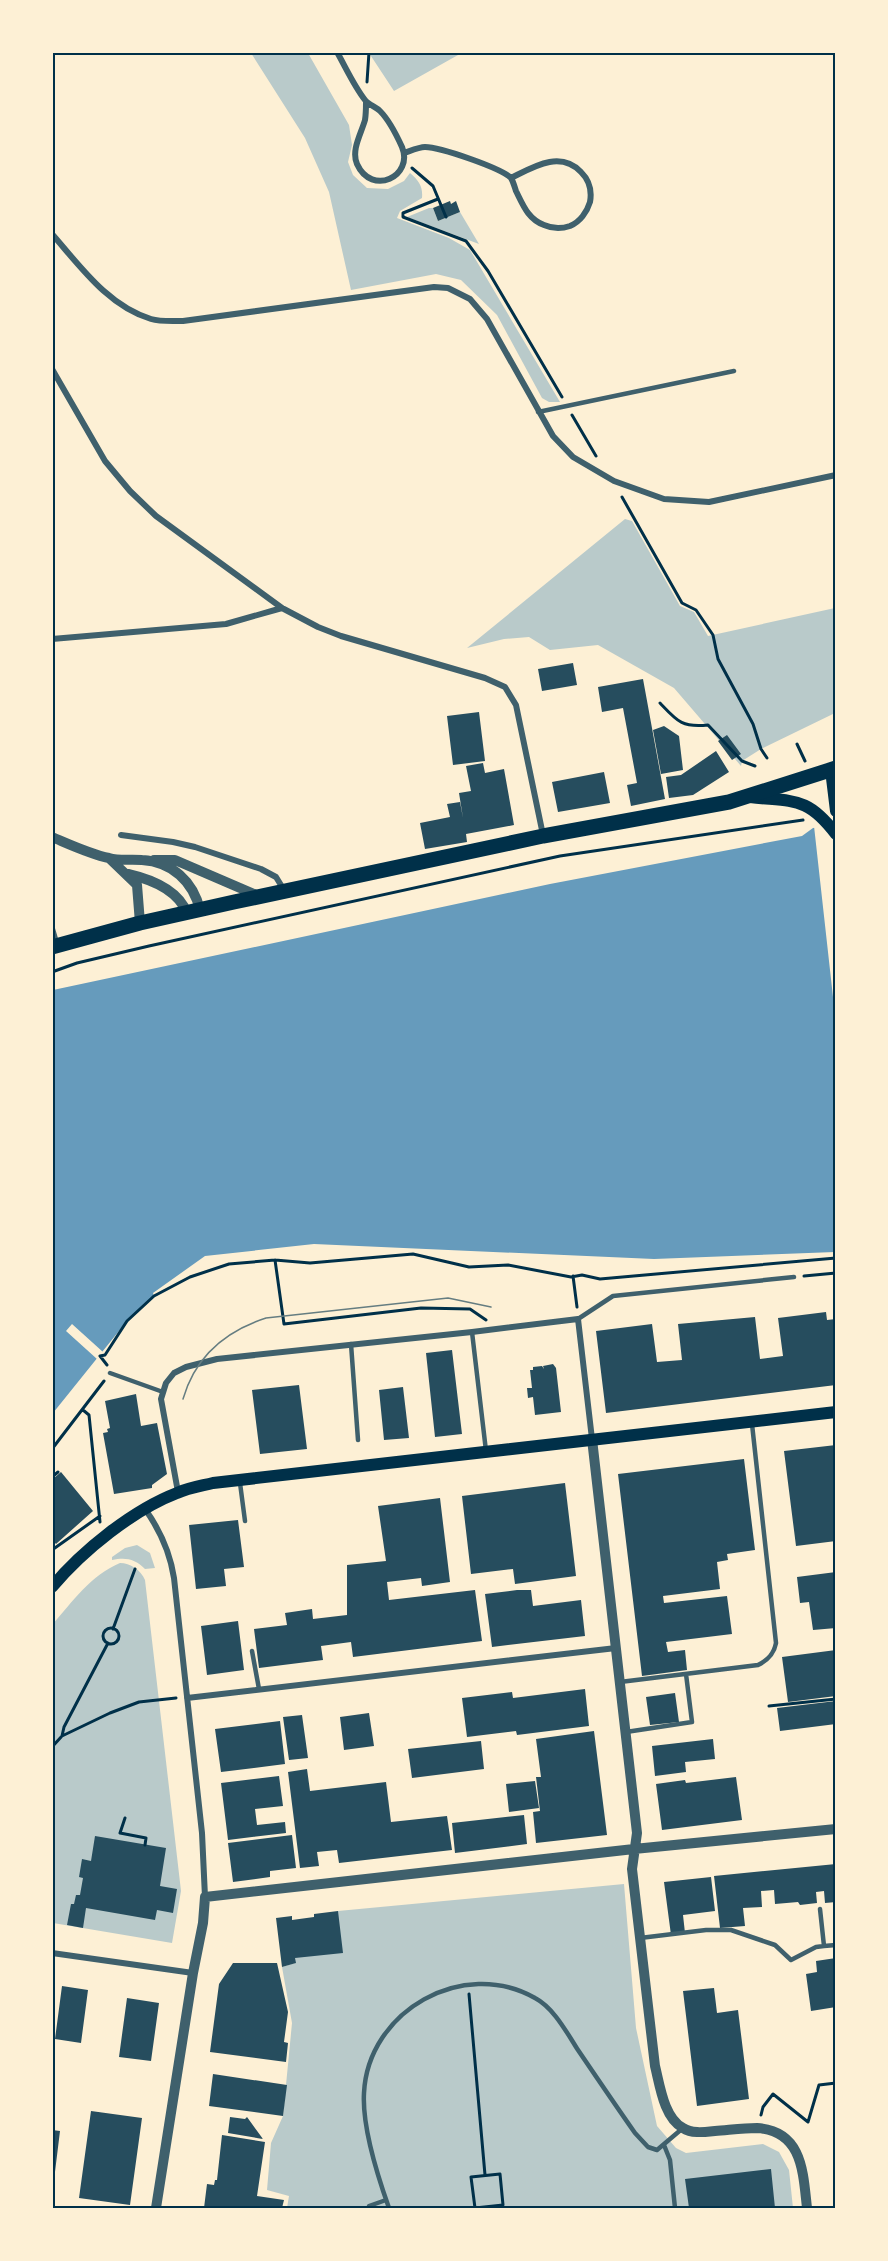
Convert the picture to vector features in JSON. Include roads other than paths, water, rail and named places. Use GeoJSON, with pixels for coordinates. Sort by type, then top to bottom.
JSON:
{"type":"FeatureCollection","features":[{"type":"Feature","properties":{"kind":"main road"},"geometry":{"type":"LineString","coordinates":[[55,947],[193,911],[543,836],[749,797],[833,769],[836,811]]}},
{"type":"Feature","properties":{"kind":"main road"},"geometry":{"type":"LineString","coordinates":[[749,797],[802,804],[813,808],[832,829]]}},
{"type":"Feature","properties":{"kind":"main road"},"geometry":{"type":"LineString","coordinates":[[52,1587],[84,1555],[144,1509],[178,1492],[213,1483],[836,1412]]}},
{"type":"Feature","properties":{"kind":"street"},"geometry":{"type":"LineString","coordinates":[[337,52],[366,102],[380,111],[402,146],[404,161],[392,178],[382,182],[364,175],[357,163],[355,152],[365,117],[366,102]]}},
{"type":"Feature","properties":{"kind":"street"},"geometry":{"type":"LineString","coordinates":[[404,153],[424,147],[445,150],[468,157],[511,178],[526,212],[537,222],[550,228],[563,229],[575,224],[585,214],[590,202],[590,189],[585,177],[575,166],[562,160],[543,163],[511,178]]}},
{"type":"Feature","properties":{"kind":"street"},"geometry":{"type":"LineString","coordinates":[[52,234],[105,292],[150,319],[164,321],[183,321],[420,288],[434,287],[454,290],[470,299],[487,319],[538,412],[563,448],[592,470],[614,481],[664,499],[709,502],[836,475]]}},
{"type":"Feature","properties":{"kind":"street"},"geometry":{"type":"LineString","coordinates":[[52,369],[105,461],[130,491],[156,516],[282,608],[341,636],[485,678],[505,687],[516,705],[543,836]]}},
{"type":"Feature","properties":{"kind":"street"},"geometry":{"type":"LineString","coordinates":[[52,639],[226,624],[282,608]]}},
{"type":"Feature","properties":{"kind":"street"},"geometry":{"type":"LineString","coordinates":[[121,835],[173,842],[261,870],[276,878],[285,892]]}},
{"type":"Feature","properties":{"kind":"street"},"geometry":{"type":"LineString","coordinates":[[52,837],[111,859],[175,860],[261,897]]}},
{"type":"Feature","properties":{"kind":"street"},"geometry":{"type":"LineString","coordinates":[[111,859],[137,885],[140,923]]}},
{"type":"Feature","properties":{"kind":"street"},"geometry":{"type":"LineString","coordinates":[[128,874],[145,878],[165,888],[193,911],[197,897],[189,882],[172,869],[145,860]]}},
{"type":"Feature","properties":{"kind":"street"},"geometry":{"type":"LineString","coordinates":[[178,1492],[161,1400],[166,1383],[174,1373],[186,1366],[202,1362],[351,1344],[578,1319],[637,1833],[632,1869],[655,2066],[665,2105],[672,2117],[683,2128],[696,2132],[759,2128],[776,2133],[793,2146],[800,2159],[807,2208]]}},
{"type":"Feature","properties":{"kind":"street"},"geometry":{"type":"LineString","coordinates":[[144,1509],[161,1534],[172,1564],[202,1833],[206,1897],[156,2208]]}},
{"type":"Feature","properties":{"kind":"street"},"geometry":{"type":"LineString","coordinates":[[187,1698],[616,1648]]}},
{"type":"Feature","properties":{"kind":"street"},"geometry":{"type":"LineString","coordinates":[[206,1897],[836,1829]]}},
{"type":"Feature","properties":{"kind":"street"},"geometry":{"type":"LineString","coordinates":[[52,1953],[193,1973]]}},
{"type":"Feature","properties":{"kind":"lane"},"geometry":{"type":"LineString","coordinates":[[538,412],[734,371]]}},
{"type":"Feature","properties":{"kind":"lane"},"geometry":{"type":"LineString","coordinates":[[52,926],[55,947]]}},
{"type":"Feature","properties":{"kind":"lane"},"geometry":{"type":"LineString","coordinates":[[578,1319],[613,1296],[794,1277]]}},
{"type":"Feature","properties":{"kind":"lane"},"geometry":{"type":"LineString","coordinates":[[472,1332],[486,1451]]}},
{"type":"Feature","properties":{"kind":"lane"},"geometry":{"type":"LineString","coordinates":[[351,1344],[358,1440]]}},
{"type":"Feature","properties":{"kind":"lane"},"geometry":{"type":"LineString","coordinates":[[110,1373],[163,1392]]}},
{"type":"Feature","properties":{"kind":"lane"},"geometry":{"type":"LineString","coordinates":[[620,1682],[758,1665],[774,1651],[776,1643],[751,1421]]}},
{"type":"Feature","properties":{"kind":"lane"},"geometry":{"type":"LineString","coordinates":[[239,1480],[245,1521]]}},
{"type":"Feature","properties":{"kind":"lane"},"geometry":{"type":"LineString","coordinates":[[252,1651],[259,1689]]}},
{"type":"Feature","properties":{"kind":"lane"},"geometry":{"type":"LineString","coordinates":[[626,1732],[692,1722],[686,1674]]}},
{"type":"Feature","properties":{"kind":"lane"},"geometry":{"type":"LineString","coordinates":[[820,1909],[824,1946]]}},
{"type":"Feature","properties":{"kind":"lane"},"geometry":{"type":"LineString","coordinates":[[640,1938],[706,1930],[731,1930],[775,1945],[791,1960],[816,1947],[836,1945]]}},
{"type":"Feature","properties":{"kind":"lane"},"geometry":{"type":"LineString","coordinates":[[389,2208],[379,2181],[366,2120],[364,2093],[369,2066],[380,2040],[397,2018],[444,1989],[468,1984],[493,1984],[515,1988],[538,1999],[556,2018],[635,2133],[648,2147],[657,2150],[683,2128]]}},
{"type":"Feature","properties":{"kind":"lane"},"geometry":{"type":"LineString","coordinates":[[664,2145],[670,2160],[675,2208]]}},
{"type":"Feature","properties":{"kind":"lane"},"geometry":{"type":"LineString","coordinates":[[369,2208],[369,2206],[386,2200]]}},
{"type":"Feature","properties":{"kind":"water"},"geometry":{"type":"Polygon","coordinates":[[[835,825],[835,1252],[654,1259],[314,1244],[205,1256],[153,1293],[154,1296],[127,1321],[53,1413],[53,990],[550,884],[802,836],[813,828],[835,825]]]}},
{"type":"Feature","properties":{"kind":"tram line"},"geometry":{"type":"LineString","coordinates":[[183,1399],[195,1370],[214,1348],[238,1330],[266,1318],[448,1298],[491,1307]]}}]}
